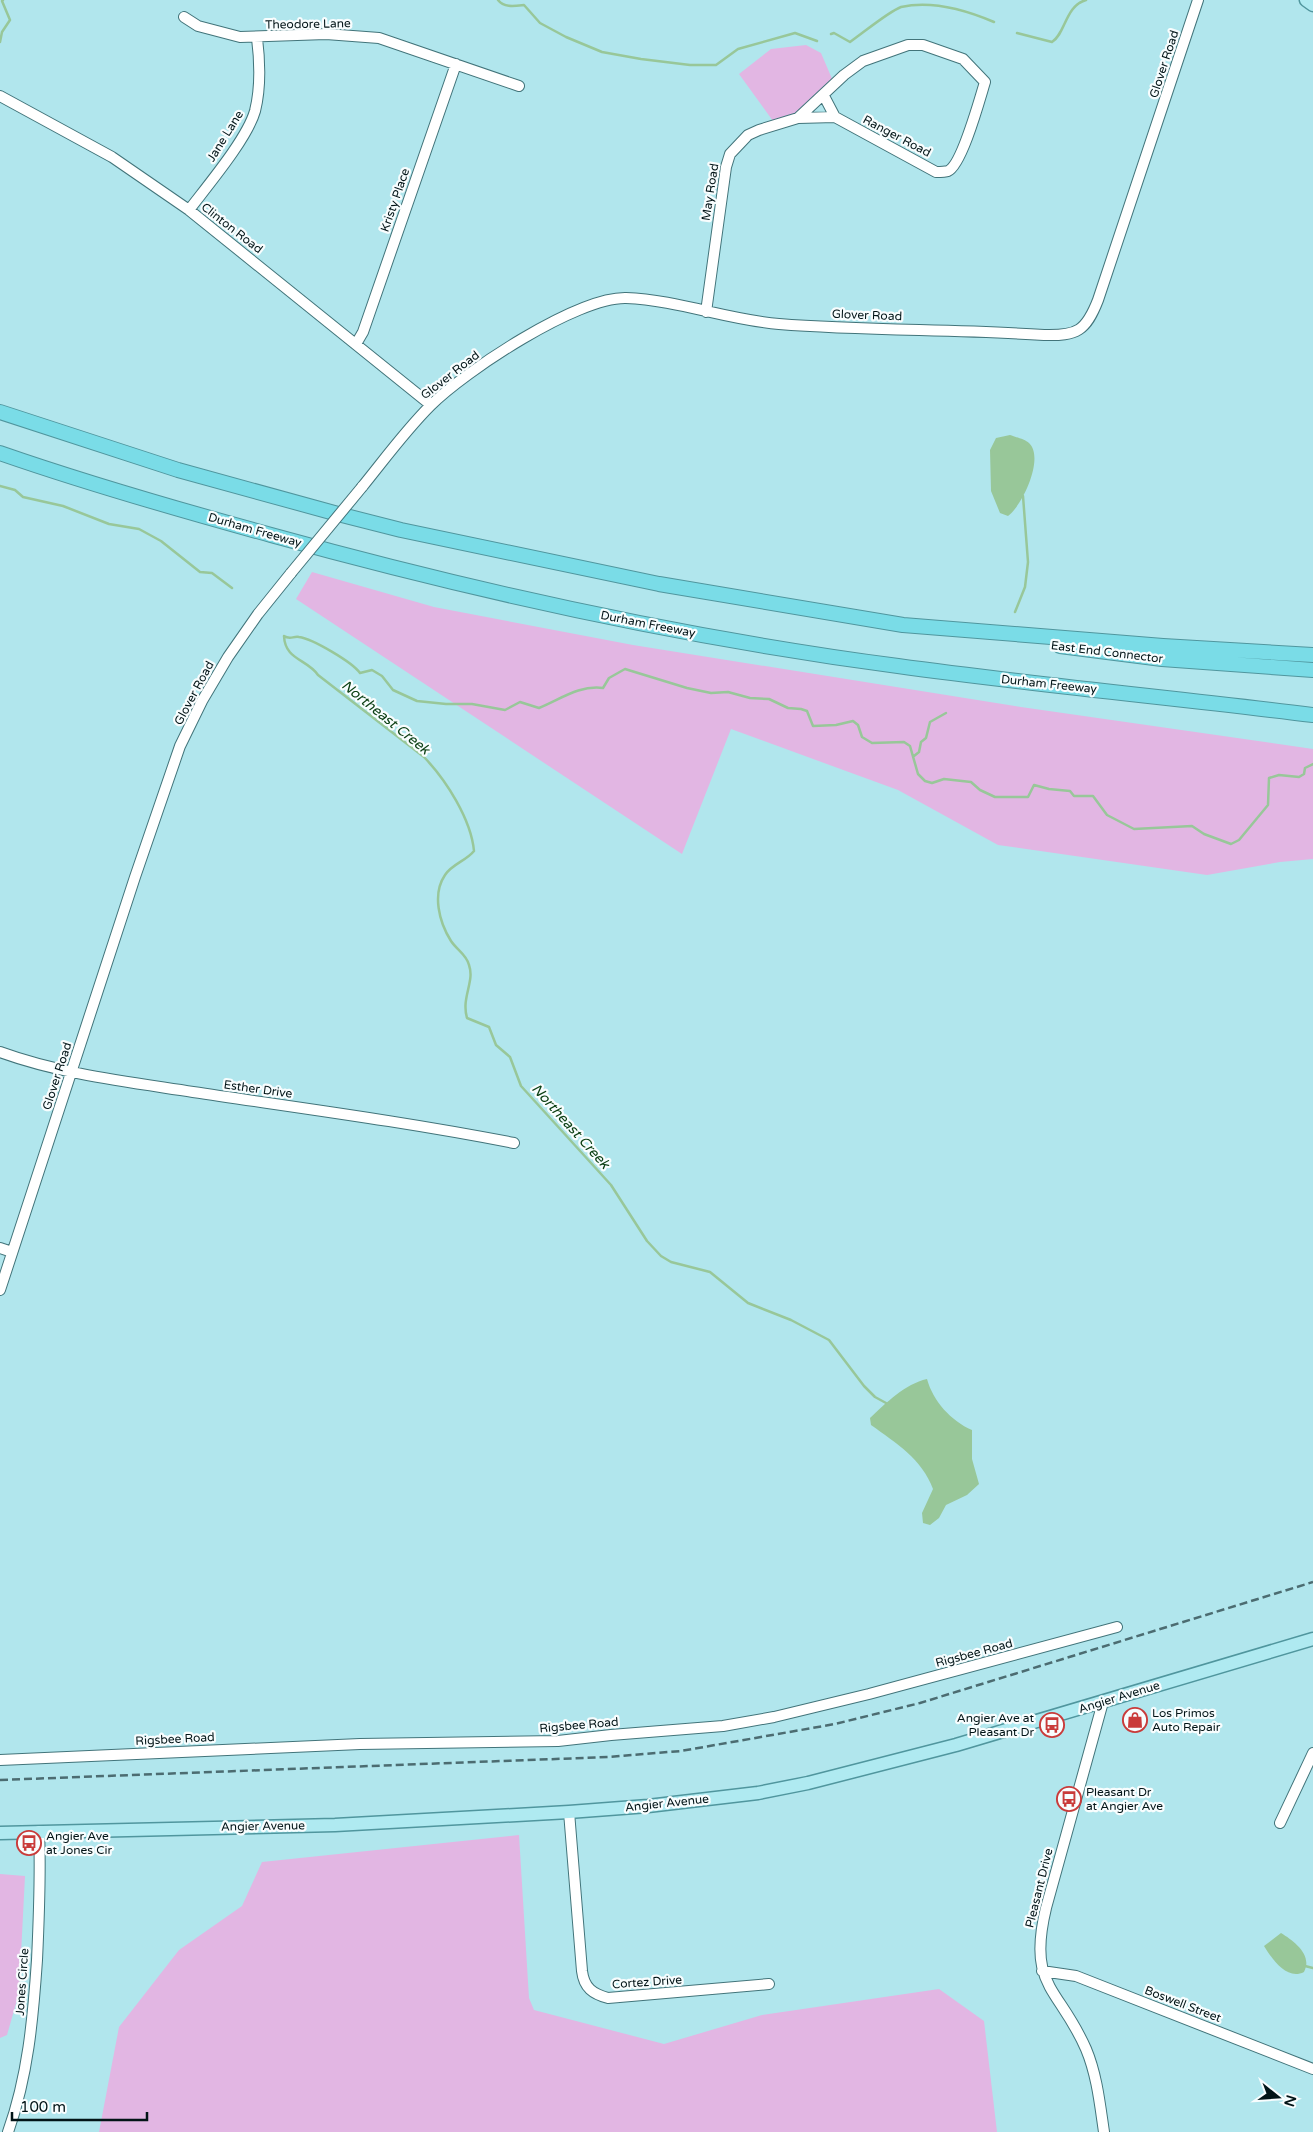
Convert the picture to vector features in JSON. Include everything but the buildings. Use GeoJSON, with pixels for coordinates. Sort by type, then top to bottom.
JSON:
{"type":"FeatureCollection","features":[{"type":"Feature","properties":{"kind":"highway"},"geometry":{"type":"LineString","coordinates":[[0,412],[178,470],[401,530],[659,584],[903,624],[1163,646],[1313,655]]}},
{"type":"Feature","properties":{"kind":"highway","name":"Durham Freeway"},"geometry":{"type":"LineString","coordinates":[[0,453],[127,495],[337,553],[489,591],[642,623],[733,640],[897,666],[1311,715]]}},
{"type":"Feature","properties":{"kind":"highway","name":"East End Connector"},"geometry":{"type":"LineString","coordinates":[[903,624],[1137,656],[1313,670]]}},
{"type":"Feature","properties":{"kind":"main road"},"geometry":{"type":"LineString","coordinates":[[1306,0],[1313,5]]}},
{"type":"Feature","properties":{"kind":"main road","name":"Angier Avenue"},"geometry":{"type":"LineString","coordinates":[[0,1833],[326,1825],[570,1812],[648,1806],[758,1793],[783,1789],[956,1745],[1313,1639]]}},
{"type":"Feature","properties":{"kind":"street","name":"Glover Road"},"geometry":{"type":"LineString","coordinates":[[0,1290],[138,868],[180,746],[202,701],[228,657],[258,614],[431,405],[464,377],[489,360],[574,311],[613,298],[658,302],[767,323],[805,326],[1059,336],[1079,331],[1091,318],[1098,300],[1198,0]]}},
{"type":"Feature","properties":{"kind":"street","name":"Theodore Lane"},"geometry":{"type":"LineString","coordinates":[[184,18],[212,31],[240,37],[258,38],[326,34],[379,38],[519,86]]}},
{"type":"Feature","properties":{"kind":"street","name":"Jane Lane"},"geometry":{"type":"LineString","coordinates":[[189,210],[238,141],[254,112],[258,92],[258,38]]}},
{"type":"Feature","properties":{"kind":"street","name":"Ranger Road"},"geometry":{"type":"LineString","coordinates":[[824,96],[844,75],[863,61],[908,45],[923,45],[963,59],[985,82],[965,144],[956,163],[948,171],[936,172],[835,117]]}},
{"type":"Feature","properties":{"kind":"street","name":"Kristy Place"},"geometry":{"type":"LineString","coordinates":[[356,344],[363,332],[456,64]]}},
{"type":"Feature","properties":{"kind":"street","name":"Clinton Road"},"geometry":{"type":"LineString","coordinates":[[0,96],[112,157],[189,210],[431,405]]}},
{"type":"Feature","properties":{"kind":"street"},"geometry":{"type":"LineString","coordinates":[[824,96],[835,117],[798,118],[824,96]]}},
{"type":"Feature","properties":{"kind":"street","name":"May Road"},"geometry":{"type":"LineString","coordinates":[[706,312],[723,183],[730,154],[748,135],[798,118]]}},
{"type":"Feature","properties":{"kind":"street","name":"Esther Drive"},"geometry":{"type":"LineString","coordinates":[[0,1052],[21,1060],[128,1082],[429,1126],[514,1143]]}},
{"type":"Feature","properties":{"kind":"street"},"geometry":{"type":"LineString","coordinates":[[0,1248],[12,1252]]}},
{"type":"Feature","properties":{"kind":"street","name":"Rigsbee Road"},"geometry":{"type":"LineString","coordinates":[[0,1760],[360,1744],[558,1742],[611,1734],[722,1726],[774,1717],[869,1694],[1117,1628]]}},
{"type":"Feature","properties":{"kind":"street","name":"Pleasant Drive"},"geometry":{"type":"LineString","coordinates":[[1103,1702],[1042,1924],[1040,1950],[1042,1971],[1049,1989],[1087,2051],[1096,2082],[1104,2132]]}},
{"type":"Feature","properties":{"kind":"street"},"geometry":{"type":"LineString","coordinates":[[1280,1823],[1313,1753]]}},
{"type":"Feature","properties":{"kind":"street","name":"Cortez Drive"},"geometry":{"type":"LineString","coordinates":[[570,1812],[582,1971],[585,1986],[598,1995],[608,1998],[769,1984]]}},
{"type":"Feature","properties":{"kind":"street","name":"Jones Circle"},"geometry":{"type":"LineString","coordinates":[[8,2132],[23,2084],[29,2048],[40,1887],[40,1831]]}},
{"type":"Feature","properties":{"kind":"street","name":"Boswell Street"},"geometry":{"type":"LineString","coordinates":[[1042,1971],[1076,1976],[1313,2069]]}},
{"type":"Feature","properties":{"kind":"shaded area"},"geometry":{"type":"Polygon","coordinates":[[[806,45],[821,53],[833,81],[793,115],[773,121],[739,74],[771,49],[806,45]]]}},
{"type":"Feature","properties":{"kind":"shaded area"},"geometry":{"type":"Polygon","coordinates":[[[1010,435],[1029,443],[1033,450],[1034,459],[1030,481],[1025,492],[1014,511],[1008,516],[1000,513],[991,491],[990,450],[996,438],[1010,435]]]}},
{"type":"Feature","properties":{"kind":"shaded area"},"geometry":{"type":"Polygon","coordinates":[[[312,572],[434,607],[633,645],[1021,707],[1313,749],[1313,859],[1280,862],[1207,875],[998,845],[898,790],[731,729],[682,854],[296,599],[312,572]]]}},
{"type":"Feature","properties":{"kind":"shaded area"},"geometry":{"type":"Polygon","coordinates":[[[927,1379],[938,1402],[950,1416],[972,1430],[972,1459],[979,1484],[967,1495],[946,1505],[939,1518],[930,1525],[923,1523],[922,1513],[933,1489],[928,1478],[907,1452],[871,1425],[870,1418],[889,1400],[911,1385],[927,1379]]]}},
{"type":"Feature","properties":{"kind":"shaded area"},"geometry":{"type":"Polygon","coordinates":[[[519,1835],[529,1998],[534,2010],[664,2044],[762,2015],[939,1989],[984,2021],[997,2132],[99,2132],[119,2027],[179,1950],[242,1906],[262,1862],[519,1835]]]}},
{"type":"Feature","properties":{"kind":"shaded area"},"geometry":{"type":"Polygon","coordinates":[[[0,1874],[25,1876],[19,1993],[7,2035],[0,2038],[0,1874]]]}},
{"type":"Feature","properties":{"kind":"shaded area"},"geometry":{"type":"Polygon","coordinates":[[[1281,1933],[1296,1944],[1304,1954],[1306,1966],[1304,1972],[1292,1974],[1286,1971],[1271,1957],[1264,1946],[1281,1933]]]}},
{"type":"Feature","properties":{"kind":"waterway"},"geometry":{"type":"LineString","coordinates":[[0,42],[2,32],[10,20],[3,0]]}},
{"type":"Feature","properties":{"kind":"waterway"},"geometry":{"type":"LineString","coordinates":[[498,0],[506,5],[524,5],[540,23],[566,37],[602,52],[641,59],[690,65],[716,65],[738,49],[795,33],[817,41]]}},
{"type":"Feature","properties":{"kind":"waterway"},"geometry":{"type":"LineString","coordinates":[[1017,33],[1052,42],[1057,38],[1074,8],[1086,0]]}},
{"type":"Feature","properties":{"kind":"waterway"},"geometry":{"type":"LineString","coordinates":[[831,34],[834,33],[850,42],[901,7],[913,5],[949,7],[994,22]]}},
{"type":"Feature","properties":{"kind":"waterway","name":"Northeast Creek"},"geometry":{"type":"LineString","coordinates":[[0,486],[15,490],[23,497],[63,506],[109,524],[139,529],[161,541],[200,572],[212,573],[232,588]]}},
{"type":"Feature","properties":{"kind":"waterway"},"geometry":{"type":"LineString","coordinates":[[1015,612],[1025,587],[1028,562],[1023,496]]}},
{"type":"Feature","properties":{"kind":"waterway"},"geometry":{"type":"LineString","coordinates":[[886,1403],[875,1397],[864,1386],[829,1340],[791,1320],[748,1303],[710,1272],[671,1262],[661,1256],[647,1241],[611,1185],[521,1086],[510,1057],[496,1045],[489,1027],[467,1018],[466,1003],[470,978],[469,965],[466,958],[453,944],[443,925],[438,899],[441,883],[445,875],[451,868],[474,851],[463,813],[449,788],[424,757],[292,655],[285,644],[284,636],[288,638],[299,637],[322,646],[341,657],[360,673],[372,670],[382,676],[393,690],[417,701],[472,704],[505,710],[520,702],[539,708],[578,691],[603,688],[609,678],[625,669],[687,688],[711,693],[728,692],[750,698],[769,699],[788,708],[807,711],[813,726],[836,725],[853,721],[858,725],[862,737],[872,743],[904,742],[910,746],[918,774],[925,781],[932,783],[944,779],[971,782],[980,790],[995,797],[1028,797],[1034,785],[1070,791],[1074,796],[1093,796],[1107,815],[1134,829],[1192,826],[1204,834],[1231,844],[1239,840],[1268,805],[1269,778],[1279,775],[1299,777],[1304,774],[1305,768],[1313,764]]}},
{"type":"Feature","properties":{"kind":"waterway"},"geometry":{"type":"LineString","coordinates":[[914,756],[919,752],[921,742],[926,738],[930,722],[946,713]]}},
{"type":"Feature","properties":{"kind":"waterway"},"geometry":{"type":"LineString","coordinates":[[1305,1966],[1313,1968]]}},
{"type":"Feature","properties":{"kind":"railway"},"geometry":{"type":"LineString","coordinates":[[0,1780],[608,1757],[681,1751],[835,1724],[920,1703],[1313,1582]]}},
{"type":"Feature","properties":{"kind":"place","name":"Los Primos Auto Repair"},"geometry":{"type":"Point","coordinates":[1135,1720]}},
{"type":"Feature","properties":{"kind":"place","name":"Angier Ave at Pleasant Dr"},"geometry":{"type":"Point","coordinates":[1052,1725]}},
{"type":"Feature","properties":{"kind":"place","name":"Pleasant Dr at Angier Ave"},"geometry":{"type":"Point","coordinates":[1069,1799]}},
{"type":"Feature","properties":{"kind":"place","name":"Angier Ave at Jones Cir"},"geometry":{"type":"Point","coordinates":[29,1843]}}]}
